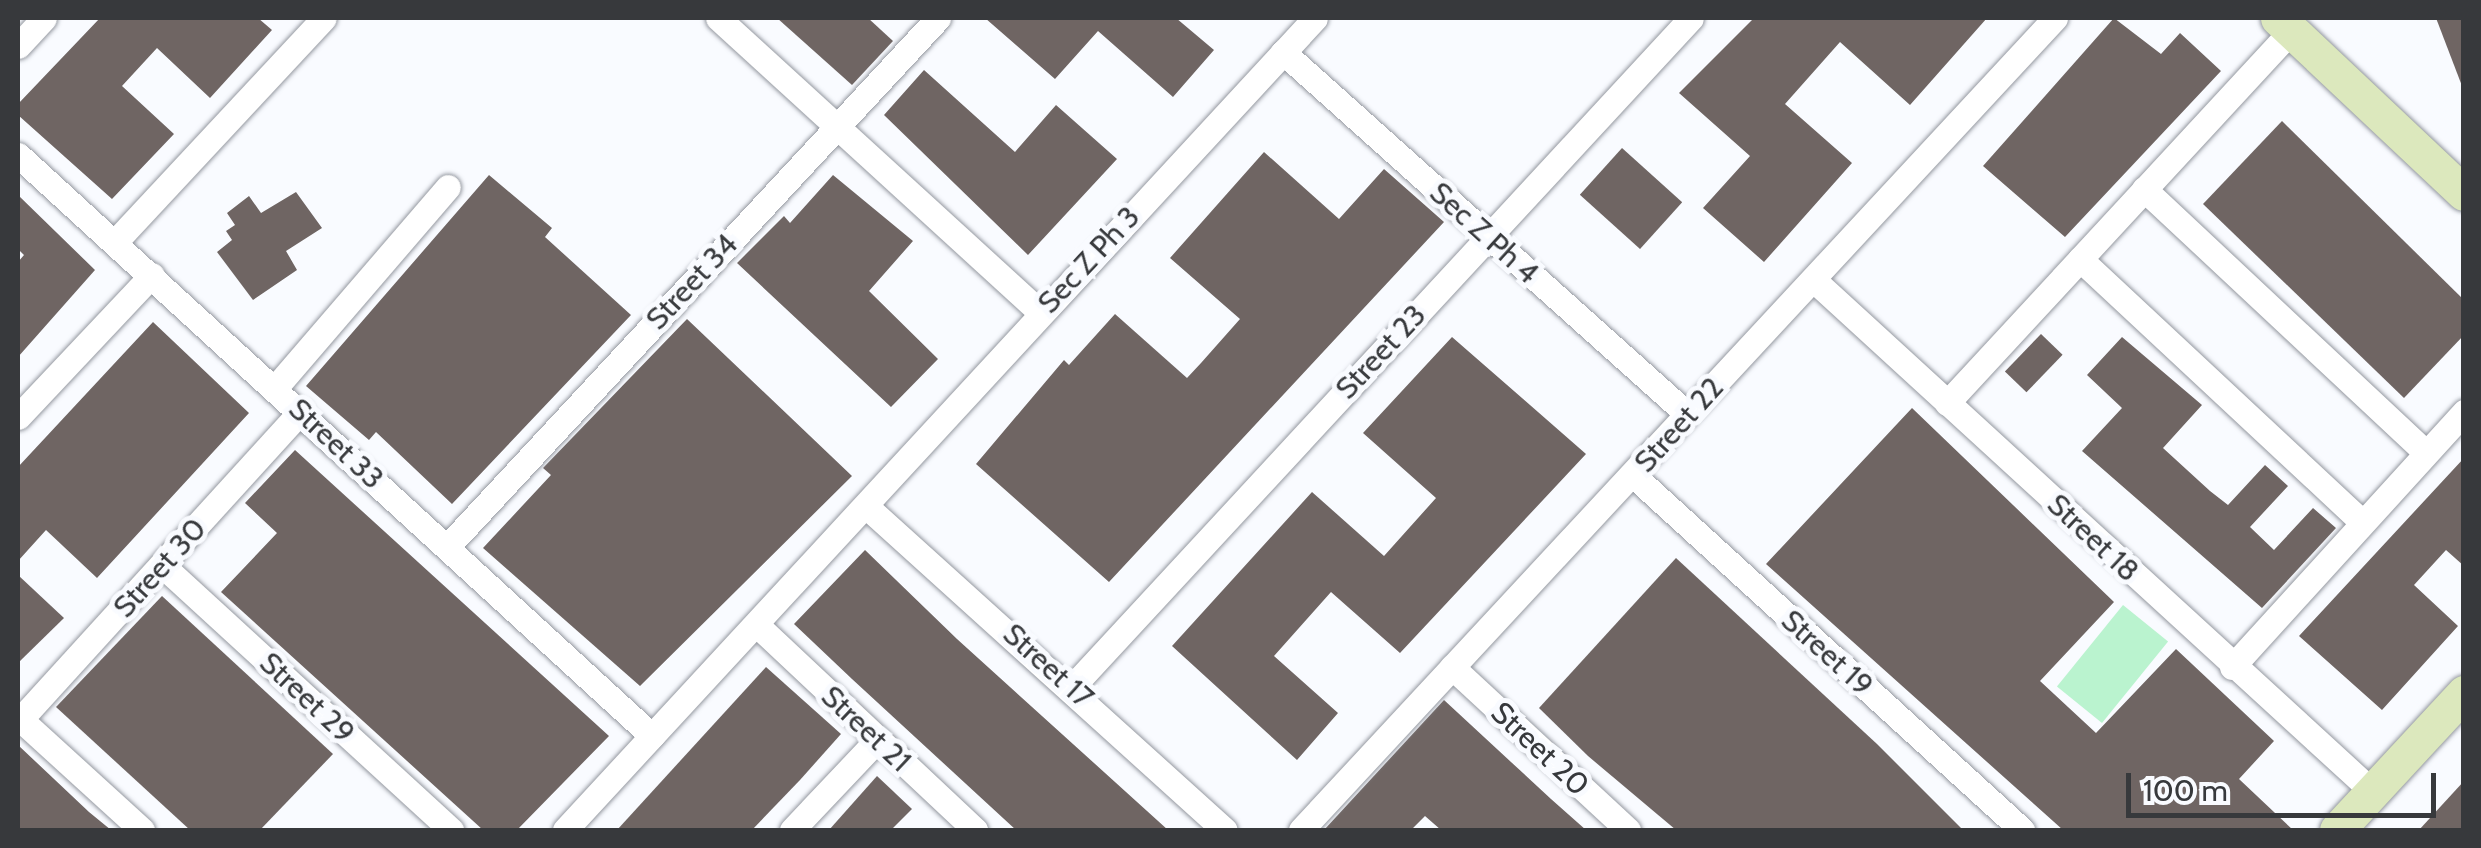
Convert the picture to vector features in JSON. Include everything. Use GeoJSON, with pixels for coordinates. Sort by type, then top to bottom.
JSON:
{"type":"FeatureCollection","features":[{"type":"Feature","properties":{"kind":"main road"},"geometry":{"type":"LineString","coordinates":[[2293,22],[2464,160]]}},
{"type":"Feature","properties":{"kind":"main road"},"geometry":{"type":"LineString","coordinates":[[2293,22],[2464,193]]}},
{"type":"Feature","properties":{"kind":"main road"},"geometry":{"type":"LineString","coordinates":[[2337,830],[2464,693]]}},
{"type":"Feature","properties":{"kind":"street"},"geometry":{"type":"LineString","coordinates":[[18,46],[44,18]]}},
{"type":"Feature","properties":{"kind":"street"},"geometry":{"type":"LineString","coordinates":[[116,242],[324,18]]}},
{"type":"Feature","properties":{"kind":"street"},"geometry":{"type":"LineString","coordinates":[[718,18],[1040,312]]}},
{"type":"Feature","properties":{"kind":"street","name":"Street 34"},"geometry":{"type":"LineString","coordinates":[[447,547],[938,18]]}},
{"type":"Feature","properties":{"kind":"street","name":"Sec Z Ph 3"},"geometry":{"type":"LineString","coordinates":[[565,830],[758,626],[1040,312],[1315,18]]}},
{"type":"Feature","properties":{"kind":"street","name":"Street 23"},"geometry":{"type":"LineString","coordinates":[[1072,687],[1691,18]]}},
{"type":"Feature","properties":{"kind":"street","name":"Street 22"},"geometry":{"type":"LineString","coordinates":[[1301,830],[1633,475],[1686,413],[1816,282],[2055,18]]}},
{"type":"Feature","properties":{"kind":"street"},"geometry":{"type":"LineString","coordinates":[[1947,403],[2293,22]]}},
{"type":"Feature","properties":{"kind":"street","name":"Sec Z Ph 4"},"geometry":{"type":"LineString","coordinates":[[1283,52],[1686,413]]}},
{"type":"Feature","properties":{"kind":"street","name":"Street 33"},"geometry":{"type":"LineString","coordinates":[[18,155],[652,736]]}},
{"type":"Feature","properties":{"kind":"street"},"geometry":{"type":"LineString","coordinates":[[276,388],[448,187]]}},
{"type":"Feature","properties":{"kind":"street"},"geometry":{"type":"LineString","coordinates":[[2144,190],[2426,454]]}},
{"type":"Feature","properties":{"kind":"street"},"geometry":{"type":"LineString","coordinates":[[2080,260],[2362,522]]}},
{"type":"Feature","properties":{"kind":"street"},"geometry":{"type":"LineString","coordinates":[[18,417],[152,275]]}},
{"type":"Feature","properties":{"kind":"street","name":"Street 18"},"geometry":{"type":"LineString","coordinates":[[1816,282],[2373,792]]}},
{"type":"Feature","properties":{"kind":"street","name":"Street 30"},"geometry":{"type":"LineString","coordinates":[[19,721],[301,412]]}},
{"type":"Feature","properties":{"kind":"street"},"geometry":{"type":"LineString","coordinates":[[2232,666],[2464,412]]}},
{"type":"Feature","properties":{"kind":"street","name":"Street 19"},"geometry":{"type":"LineString","coordinates":[[1633,475],[2022,830]]}},
{"type":"Feature","properties":{"kind":"street","name":"Street 17"},"geometry":{"type":"LineString","coordinates":[[867,506],[1226,830]]}},
{"type":"Feature","properties":{"kind":"street","name":"Street 29"},"geometry":{"type":"LineString","coordinates":[[163,566],[451,830]]}},
{"type":"Feature","properties":{"kind":"street","name":"Street 21"},"geometry":{"type":"LineString","coordinates":[[758,626],[975,830]]}},
{"type":"Feature","properties":{"kind":"street","name":"Street 20"},"geometry":{"type":"LineString","coordinates":[[1452,666],[1628,830]]}},
{"type":"Feature","properties":{"kind":"street"},"geometry":{"type":"LineString","coordinates":[[19,721],[142,830]]}},
{"type":"Feature","properties":{"kind":"street"},"geometry":{"type":"LineString","coordinates":[[792,830],[877,740]]}},
{"type":"Feature","properties":{"kind":"green space"},"geometry":{"type":"Polygon","coordinates":[[[2123,605],[2168,642],[2102,723],[2057,687],[2123,605]]]}},
{"type":"Feature","properties":{"kind":"building"},"geometry":{"type":"Polygon","coordinates":[[[100,18],[258,18],[272,30],[210,98],[157,48],[122,86],[174,134],[112,199],[18,115],[18,104],[100,18]]]}},
{"type":"Feature","properties":{"kind":"building"},"geometry":{"type":"Polygon","coordinates":[[[777,18],[868,18],[893,41],[852,85],[777,18]]]}},
{"type":"Feature","properties":{"kind":"building"},"geometry":{"type":"Polygon","coordinates":[[[985,18],[1176,18],[1214,50],[1173,97],[1098,31],[1055,79],[985,18]]]}},
{"type":"Feature","properties":{"kind":"building"},"geometry":{"type":"Polygon","coordinates":[[[1754,18],[1987,18],[1910,105],[1840,42],[1785,104],[1852,163],[1764,262],[1703,208],[1750,156],[1679,93],[1754,18]]]}},
{"type":"Feature","properties":{"kind":"building"},"geometry":{"type":"Polygon","coordinates":[[[2114,18],[2161,54],[2180,33],[2221,71],[2065,237],[1983,166],[2114,18]]]}},
{"type":"Feature","properties":{"kind":"building"},"geometry":{"type":"Polygon","coordinates":[[[2436,18],[2464,18],[2464,86],[2462,86],[2436,18]]]}},
{"type":"Feature","properties":{"kind":"building"},"geometry":{"type":"Polygon","coordinates":[[[924,70],[1015,152],[1056,105],[1117,159],[1028,255],[884,115],[924,70]]]}},
{"type":"Feature","properties":{"kind":"building"},"geometry":{"type":"Polygon","coordinates":[[[2282,121],[2464,300],[2464,335],[2404,398],[2203,204],[2282,121]]]}},
{"type":"Feature","properties":{"kind":"building"},"geometry":{"type":"Polygon","coordinates":[[[1622,148],[1682,202],[1640,249],[1580,195],[1622,148]]]}},
{"type":"Feature","properties":{"kind":"building"},"geometry":{"type":"Polygon","coordinates":[[[1264,152],[1339,219],[1384,169],[1444,222],[1109,582],[976,464],[1064,360],[1069,365],[1115,314],[1187,378],[1201,363],[1240,319],[1170,258],[1264,152]]]}},
{"type":"Feature","properties":{"kind":"building"},"geometry":{"type":"Polygon","coordinates":[[[489,175],[552,228],[545,237],[631,315],[452,504],[376,432],[369,440],[306,386],[489,175]]]}},
{"type":"Feature","properties":{"kind":"building"},"geometry":{"type":"Polygon","coordinates":[[[833,175],[913,241],[869,291],[938,359],[891,407],[737,263],[784,216],[790,223],[833,175]]]}},
{"type":"Feature","properties":{"kind":"building"},"geometry":{"type":"Polygon","coordinates":[[[296,192],[322,228],[286,251],[297,270],[253,300],[217,252],[232,240],[226,231],[235,225],[227,213],[249,196],[261,213],[296,192]]]}},
{"type":"Feature","properties":{"kind":"building"},"geometry":{"type":"Polygon","coordinates":[[[18,195],[95,270],[18,357],[18,262],[24,255],[18,249],[18,195]]]}},
{"type":"Feature","properties":{"kind":"building"},"geometry":{"type":"Polygon","coordinates":[[[687,319],[852,476],[640,686],[483,548],[551,475],[543,468],[687,319]]]}},
{"type":"Feature","properties":{"kind":"building"},"geometry":{"type":"Polygon","coordinates":[[[153,322],[249,413],[97,578],[46,530],[18,561],[18,467],[153,322]]]}},
{"type":"Feature","properties":{"kind":"building"},"geometry":{"type":"Polygon","coordinates":[[[2041,334],[2063,355],[2026,392],[2005,371],[2041,334]]]}},
{"type":"Feature","properties":{"kind":"building"},"geometry":{"type":"Polygon","coordinates":[[[1452,337],[1586,454],[1400,653],[1331,592],[1274,656],[1338,713],[1297,760],[1172,646],[1312,492],[1384,556],[1436,498],[1363,433],[1452,337]]]}},
{"type":"Feature","properties":{"kind":"building"},"geometry":{"type":"Polygon","coordinates":[[[2122,337],[2202,405],[2163,448],[2210,491],[2228,505],[2265,465],[2288,486],[2250,527],[2274,550],[2313,508],[2336,528],[2262,608],[2082,451],[2122,408],[2087,375],[2122,337]]]}},
{"type":"Feature","properties":{"kind":"building"},"geometry":{"type":"Polygon","coordinates":[[[1912,408],[2114,602],[2040,681],[2096,733],[2176,649],[2274,741],[2239,779],[2293,830],[2063,830],[1766,564],[1912,408]]]}},
{"type":"Feature","properties":{"kind":"building"},"geometry":{"type":"Polygon","coordinates":[[[295,450],[609,736],[517,830],[483,830],[221,592],[277,533],[245,503],[295,450]]]}},
{"type":"Feature","properties":{"kind":"building"},"geometry":{"type":"Polygon","coordinates":[[[2464,458],[2464,566],[2446,550],[2414,585],[2458,626],[2382,710],[2299,636],[2464,458]]]}},
{"type":"Feature","properties":{"kind":"building"},"geometry":{"type":"Polygon","coordinates":[[[865,550],[1168,830],[1016,830],[852,679],[794,624],[865,550]]]}},
{"type":"Feature","properties":{"kind":"building"},"geometry":{"type":"Polygon","coordinates":[[[1676,558],[1877,744],[1963,830],[1676,830],[1588,756],[1539,708],[1676,558]]]}},
{"type":"Feature","properties":{"kind":"building"},"geometry":{"type":"Polygon","coordinates":[[[18,575],[64,618],[18,663],[18,575]]]}},
{"type":"Feature","properties":{"kind":"building"},"geometry":{"type":"Polygon","coordinates":[[[162,596],[333,754],[260,830],[190,830],[56,707],[162,596]]]}},
{"type":"Feature","properties":{"kind":"building"},"geometry":{"type":"Polygon","coordinates":[[[766,667],[841,734],[800,780],[752,830],[617,830],[766,667]]]}},
{"type":"Feature","properties":{"kind":"building"},"geometry":{"type":"Polygon","coordinates":[[[1444,700],[1586,830],[1441,830],[1425,816],[1411,830],[1324,830],[1444,700]]]}},
{"type":"Feature","properties":{"kind":"building"},"geometry":{"type":"Polygon","coordinates":[[[18,745],[89,812],[111,830],[18,830],[18,745]]]}},
{"type":"Feature","properties":{"kind":"building"},"geometry":{"type":"Polygon","coordinates":[[[877,776],[912,809],[891,830],[829,830],[877,776]]]}},
{"type":"Feature","properties":{"kind":"building"},"geometry":{"type":"Polygon","coordinates":[[[2464,781],[2464,830],[2419,830],[2464,781]]]}}]}
